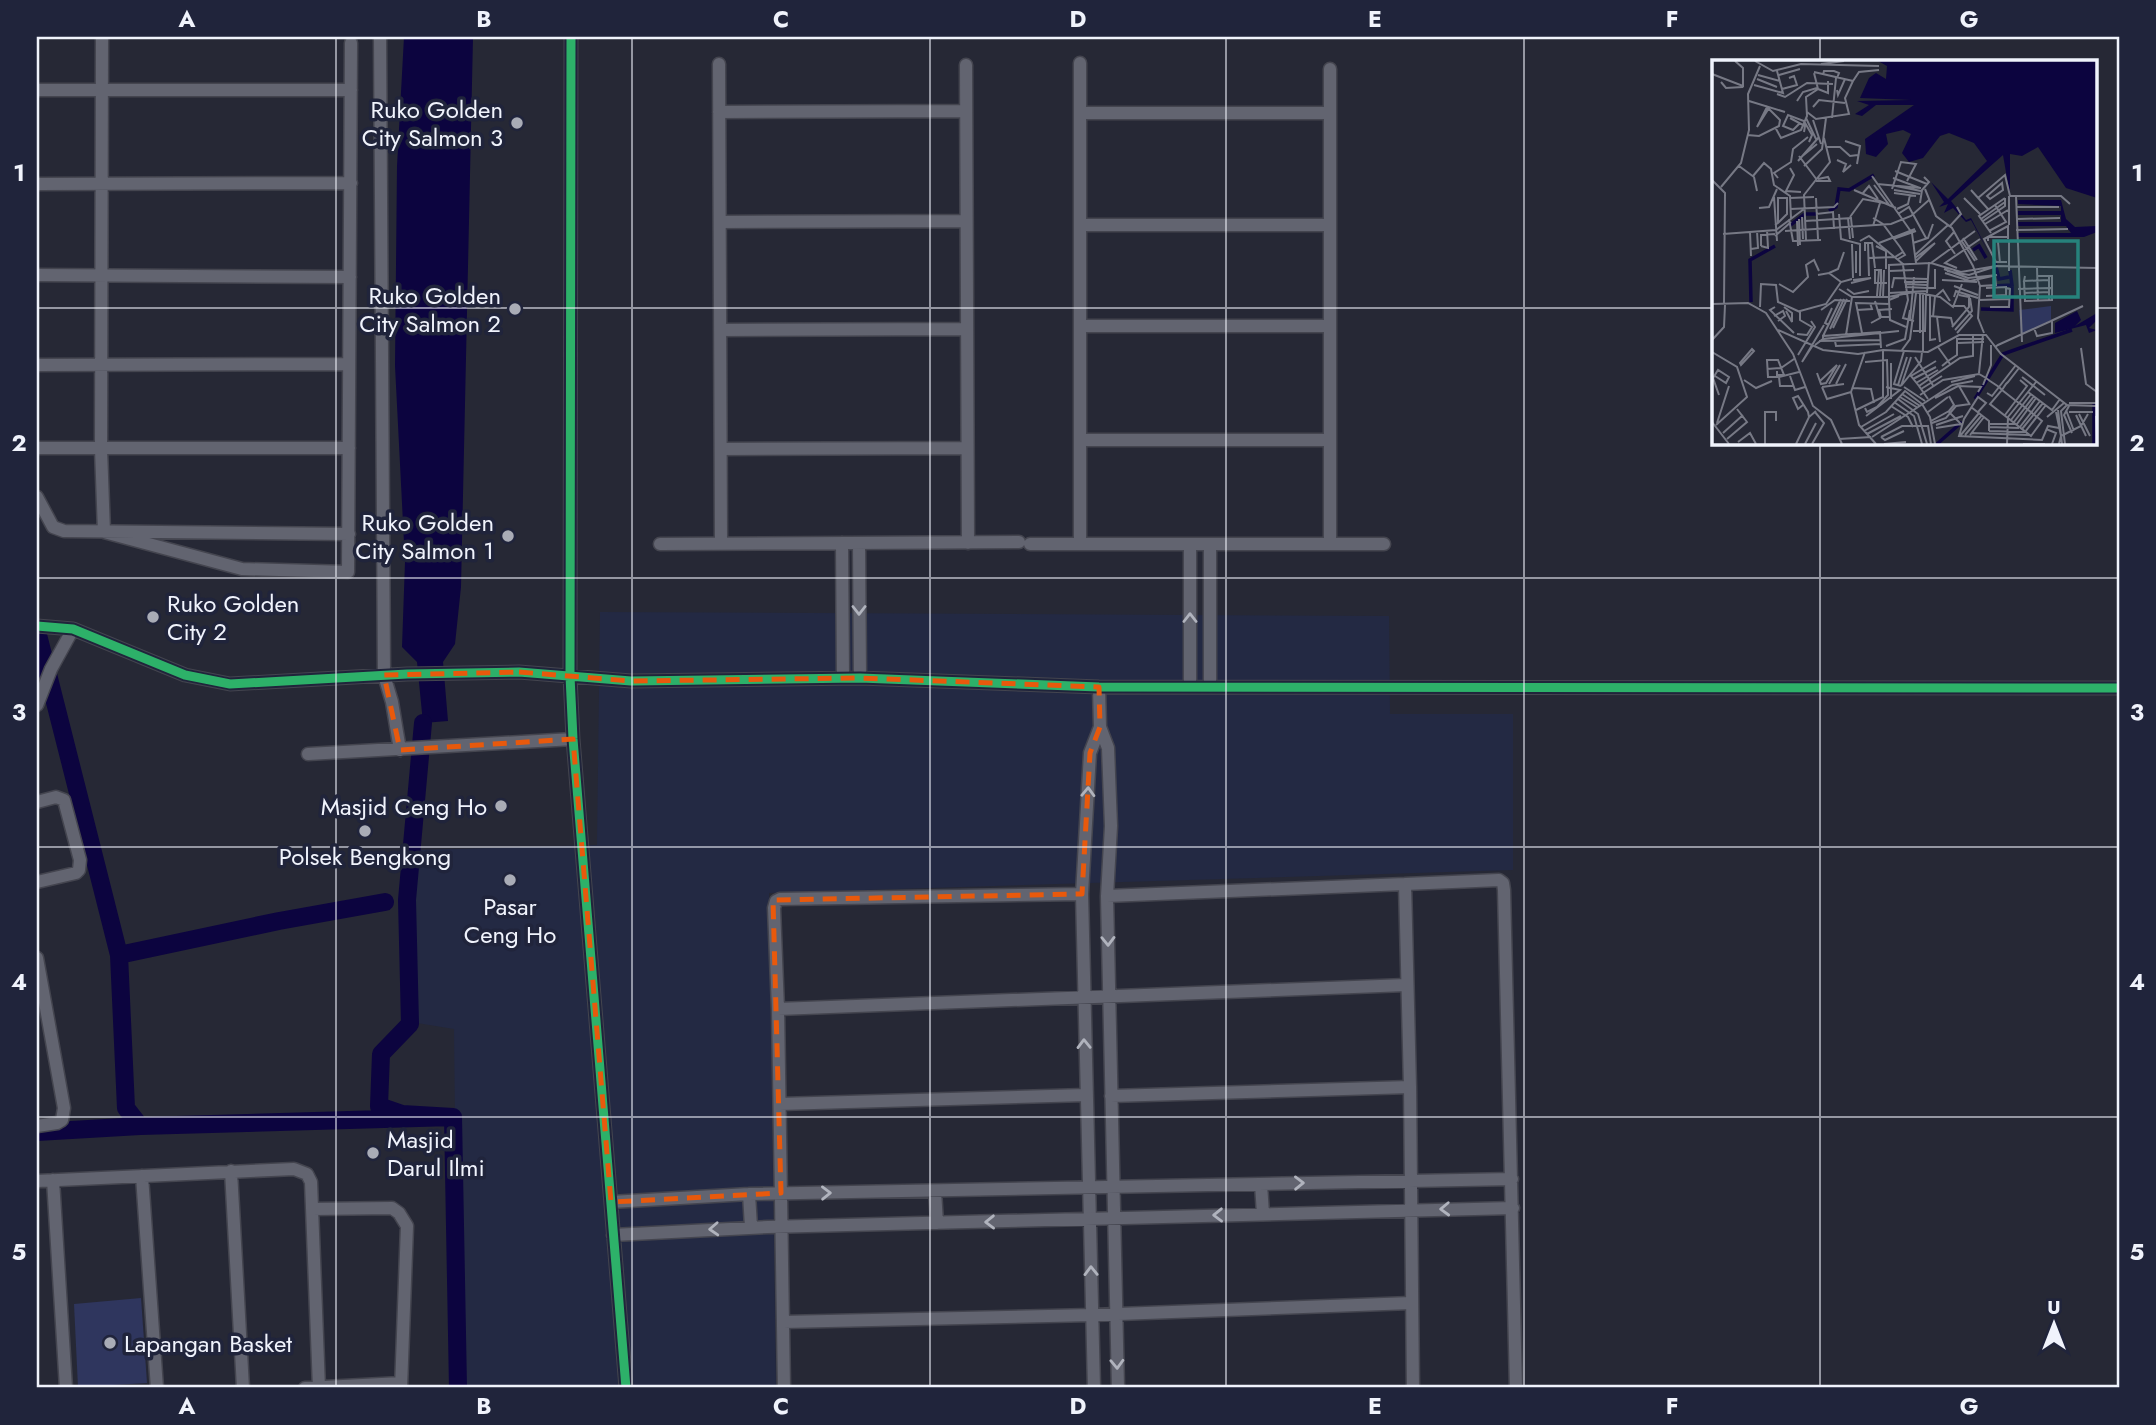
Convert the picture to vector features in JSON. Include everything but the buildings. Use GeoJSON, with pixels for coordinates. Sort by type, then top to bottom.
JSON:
{"type":"FeatureCollection","features":[{"type":"Feature","properties":{"kind":"street"},"geometry":{"type":"LineString","coordinates":[[102,37],[101,449],[104,532]]}},
{"type":"Feature","properties":{"kind":"street"},"geometry":{"type":"LineString","coordinates":[[380,37],[384,675],[392,702],[400,750]]}},
{"type":"Feature","properties":{"kind":"street"},"geometry":{"type":"LineString","coordinates":[[571,37],[570,676],[626,1388]]}},
{"type":"Feature","properties":{"kind":"street"},"geometry":{"type":"LineString","coordinates":[[104,532],[243,569],[348,572],[351,43]]}},
{"type":"Feature","properties":{"kind":"street"},"geometry":{"type":"LineString","coordinates":[[1080,63],[1080,544]]}},
{"type":"Feature","properties":{"kind":"street"},"geometry":{"type":"LineString","coordinates":[[719,64],[721,543]]}},
{"type":"Feature","properties":{"kind":"street"},"geometry":{"type":"LineString","coordinates":[[966,65],[968,542]]}},
{"type":"Feature","properties":{"kind":"street"},"geometry":{"type":"LineString","coordinates":[[1330,69],[1330,544]]}},
{"type":"Feature","properties":{"kind":"street"},"geometry":{"type":"LineString","coordinates":[[37,90],[351,90]]}},
{"type":"Feature","properties":{"kind":"street"},"geometry":{"type":"LineString","coordinates":[[719,112],[966,111]]}},
{"type":"Feature","properties":{"kind":"street"},"geometry":{"type":"LineString","coordinates":[[1080,113],[1330,113]]}},
{"type":"Feature","properties":{"kind":"street"},"geometry":{"type":"LineString","coordinates":[[37,184],[351,183]]}},
{"type":"Feature","properties":{"kind":"street"},"geometry":{"type":"LineString","coordinates":[[720,222],[966,221]]}},
{"type":"Feature","properties":{"kind":"street"},"geometry":{"type":"LineString","coordinates":[[1080,225],[1330,225]]}},
{"type":"Feature","properties":{"kind":"street"},"geometry":{"type":"LineString","coordinates":[[37,275],[350,277]]}},
{"type":"Feature","properties":{"kind":"street"},"geometry":{"type":"LineString","coordinates":[[1080,326],[1330,326]]}},
{"type":"Feature","properties":{"kind":"street"},"geometry":{"type":"LineString","coordinates":[[720,330],[967,330]]}},
{"type":"Feature","properties":{"kind":"street"},"geometry":{"type":"LineString","coordinates":[[37,365],[349,364]]}},
{"type":"Feature","properties":{"kind":"street"},"geometry":{"type":"LineString","coordinates":[[1080,440],[1330,440]]}},
{"type":"Feature","properties":{"kind":"street"},"geometry":{"type":"LineString","coordinates":[[37,448],[349,448]]}},
{"type":"Feature","properties":{"kind":"street"},"geometry":{"type":"LineString","coordinates":[[720,449],[967,448]]}},
{"type":"Feature","properties":{"kind":"street"},"geometry":{"type":"LineString","coordinates":[[37,497],[53,527],[64,531],[349,534]]}},
{"type":"Feature","properties":{"kind":"street"},"geometry":{"type":"LineString","coordinates":[[842,543],[843,678]]}},
{"type":"Feature","properties":{"kind":"street"},"geometry":{"type":"LineString","coordinates":[[859,543],[860,678]]}},
{"type":"Feature","properties":{"kind":"street"},"geometry":{"type":"LineString","coordinates":[[660,544],[1384,544]]}},
{"type":"Feature","properties":{"kind":"street"},"geometry":{"type":"LineString","coordinates":[[1190,544],[1190,687]]}},
{"type":"Feature","properties":{"kind":"street"},"geometry":{"type":"LineString","coordinates":[[1210,544],[1210,687]]}},
{"type":"Feature","properties":{"kind":"street"},"geometry":{"type":"LineString","coordinates":[[41,625],[74,629],[185,676],[230,684],[454,672],[519,672],[631,681],[860,678],[1099,687],[2119,688]]}},
{"type":"Feature","properties":{"kind":"street"},"geometry":{"type":"LineString","coordinates":[[37,705],[49,674],[74,629]]}},
{"type":"Feature","properties":{"kind":"street"},"geometry":{"type":"LineString","coordinates":[[1099,687],[1100,727],[1108,748],[1111,826],[1107,897],[1118,1388]]}},
{"type":"Feature","properties":{"kind":"street"},"geometry":{"type":"LineString","coordinates":[[1094,1388],[1082,894],[1090,753],[1100,727]]}},
{"type":"Feature","properties":{"kind":"street"},"geometry":{"type":"LineString","coordinates":[[307,754],[573,739]]}},
{"type":"Feature","properties":{"kind":"street"},"geometry":{"type":"LineString","coordinates":[[37,802],[56,797],[64,800],[80,866],[76,873],[37,882]]}},
{"type":"Feature","properties":{"kind":"street"},"geometry":{"type":"LineString","coordinates":[[1087,826],[1111,826]]}},
{"type":"Feature","properties":{"kind":"street"},"geometry":{"type":"LineString","coordinates":[[1107,897],[1492,880],[1503,883],[1516,1388]]}},
{"type":"Feature","properties":{"kind":"street"},"geometry":{"type":"LineString","coordinates":[[1405,884],[1413,1388]]}},
{"type":"Feature","properties":{"kind":"street"},"geometry":{"type":"LineString","coordinates":[[784,1388],[774,908],[776,901],[1082,894]]}},
{"type":"Feature","properties":{"kind":"street"},"geometry":{"type":"LineString","coordinates":[[37,958],[64,1112],[62,1120],[57,1123],[37,1126]]}},
{"type":"Feature","properties":{"kind":"street"},"geometry":{"type":"LineString","coordinates":[[778,1009],[1406,985]]}},
{"type":"Feature","properties":{"kind":"street"},"geometry":{"type":"LineString","coordinates":[[1111,1096],[1410,1087]]}},
{"type":"Feature","properties":{"kind":"street"},"geometry":{"type":"LineString","coordinates":[[780,1104],[1086,1095]]}},
{"type":"Feature","properties":{"kind":"street"},"geometry":{"type":"LineString","coordinates":[[37,1181],[231,1171],[301,1170],[307,1174],[311,1182],[319,1388]]}},
{"type":"Feature","properties":{"kind":"street"},"geometry":{"type":"LineString","coordinates":[[231,1171],[243,1388]]}},
{"type":"Feature","properties":{"kind":"street"},"geometry":{"type":"LineString","coordinates":[[142,1176],[157,1388]]}},
{"type":"Feature","properties":{"kind":"street"},"geometry":{"type":"LineString","coordinates":[[611,1202],[781,1193],[1512,1179]]}},
{"type":"Feature","properties":{"kind":"street"},"geometry":{"type":"LineString","coordinates":[[53,1181],[66,1388]]}},
{"type":"Feature","properties":{"kind":"street"},"geometry":{"type":"LineString","coordinates":[[1261,1184],[1262,1214]]}},
{"type":"Feature","properties":{"kind":"street"},"geometry":{"type":"LineString","coordinates":[[935,1191],[937,1223]]}},
{"type":"Feature","properties":{"kind":"street"},"geometry":{"type":"LineString","coordinates":[[749,1194],[751,1227]]}},
{"type":"Feature","properties":{"kind":"street"},"geometry":{"type":"LineString","coordinates":[[305,1388],[401,1386],[407,1227],[399,1213],[392,1208],[312,1209]]}},
{"type":"Feature","properties":{"kind":"street"},"geometry":{"type":"LineString","coordinates":[[613,1235],[751,1227],[1513,1208]]}},
{"type":"Feature","properties":{"kind":"street"},"geometry":{"type":"LineString","coordinates":[[783,1322],[1092,1315],[1411,1303]]}},
{"type":"Feature","properties":{"kind":"highlighted area"},"geometry":{"type":"Polygon","coordinates":[[[519,672],[631,681],[860,678],[1099,687],[1100,727],[1090,753],[1082,894],[773,900],[781,1193],[611,1202],[573,739],[400,750],[384,675],[519,672]]]}},
{"type":"Feature","properties":{"kind":"shaded area"},"geometry":{"type":"Polygon","coordinates":[[[404,37],[473,37],[461,587],[455,644],[443,662],[448,721],[423,723],[417,662],[402,647],[405,562],[395,366],[397,166],[404,37]]]}},
{"type":"Feature","properties":{"kind":"shaded area"},"geometry":{"type":"Polygon","coordinates":[[[600,612],[1389,616],[1390,714],[1513,714],[1513,870],[769,893],[776,1388],[463,1388],[457,1300],[454,1029],[417,1023],[410,899],[416,850],[597,845],[600,612]]]}},
{"type":"Feature","properties":{"kind":"shaded area","name":"Lapangan Basket"},"geometry":{"type":"Polygon","coordinates":[[[141,1298],[147,1383],[78,1387],[74,1304],[141,1298]]]}},
{"type":"Feature","properties":{"kind":"waterway"},"geometry":{"type":"LineString","coordinates":[[37,631],[119,955],[385,902]]}},
{"type":"Feature","properties":{"kind":"waterway"},"geometry":{"type":"LineString","coordinates":[[37,1132],[140,1126],[453,1117],[402,1114],[379,1106],[381,1054],[410,1024],[407,900],[423,723]]}},
{"type":"Feature","properties":{"kind":"waterway"},"geometry":{"type":"LineString","coordinates":[[119,955],[126,1108],[140,1126]]}},
{"type":"Feature","properties":{"kind":"waterway"},"geometry":{"type":"LineString","coordinates":[[453,1117],[458,1388]]}},
{"type":"Feature","properties":{"kind":"cycle path"},"geometry":{"type":"LineString","coordinates":[[571,37],[570,676],[626,1388]]}},
{"type":"Feature","properties":{"kind":"cycle path"},"geometry":{"type":"LineString","coordinates":[[37,626],[73,629],[185,675],[230,684],[407,674],[519,672],[631,681],[860,678],[1099,687],[2119,688]]}},
{"type":"Feature","properties":{"kind":"place","name":"Ruko Golden City Salmon 3"},"geometry":{"type":"Point","coordinates":[517,123]}},
{"type":"Feature","properties":{"kind":"place","name":"Ruko Golden City Salmon 2"},"geometry":{"type":"Point","coordinates":[515,309]}},
{"type":"Feature","properties":{"kind":"place","name":"Ruko Golden City Salmon 1"},"geometry":{"type":"Point","coordinates":[508,536]}},
{"type":"Feature","properties":{"kind":"place","name":"Ruko Golden City 2"},"geometry":{"type":"Point","coordinates":[153,617]}},
{"type":"Feature","properties":{"kind":"place","name":"Masjid Ceng Ho"},"geometry":{"type":"Point","coordinates":[501,806]}},
{"type":"Feature","properties":{"kind":"place","name":"Polsek Bengkong"},"geometry":{"type":"Point","coordinates":[365,831]}},
{"type":"Feature","properties":{"kind":"place","name":"Pasar Ceng Ho"},"geometry":{"type":"Point","coordinates":[510,880]}},
{"type":"Feature","properties":{"kind":"place","name":"Masjid Darul Ilmi"},"geometry":{"type":"Point","coordinates":[373,1153]}},
{"type":"Feature","properties":{"kind":"place","name":"Lapangan Basket"},"geometry":{"type":"Point","coordinates":[110,1343]}}]}
